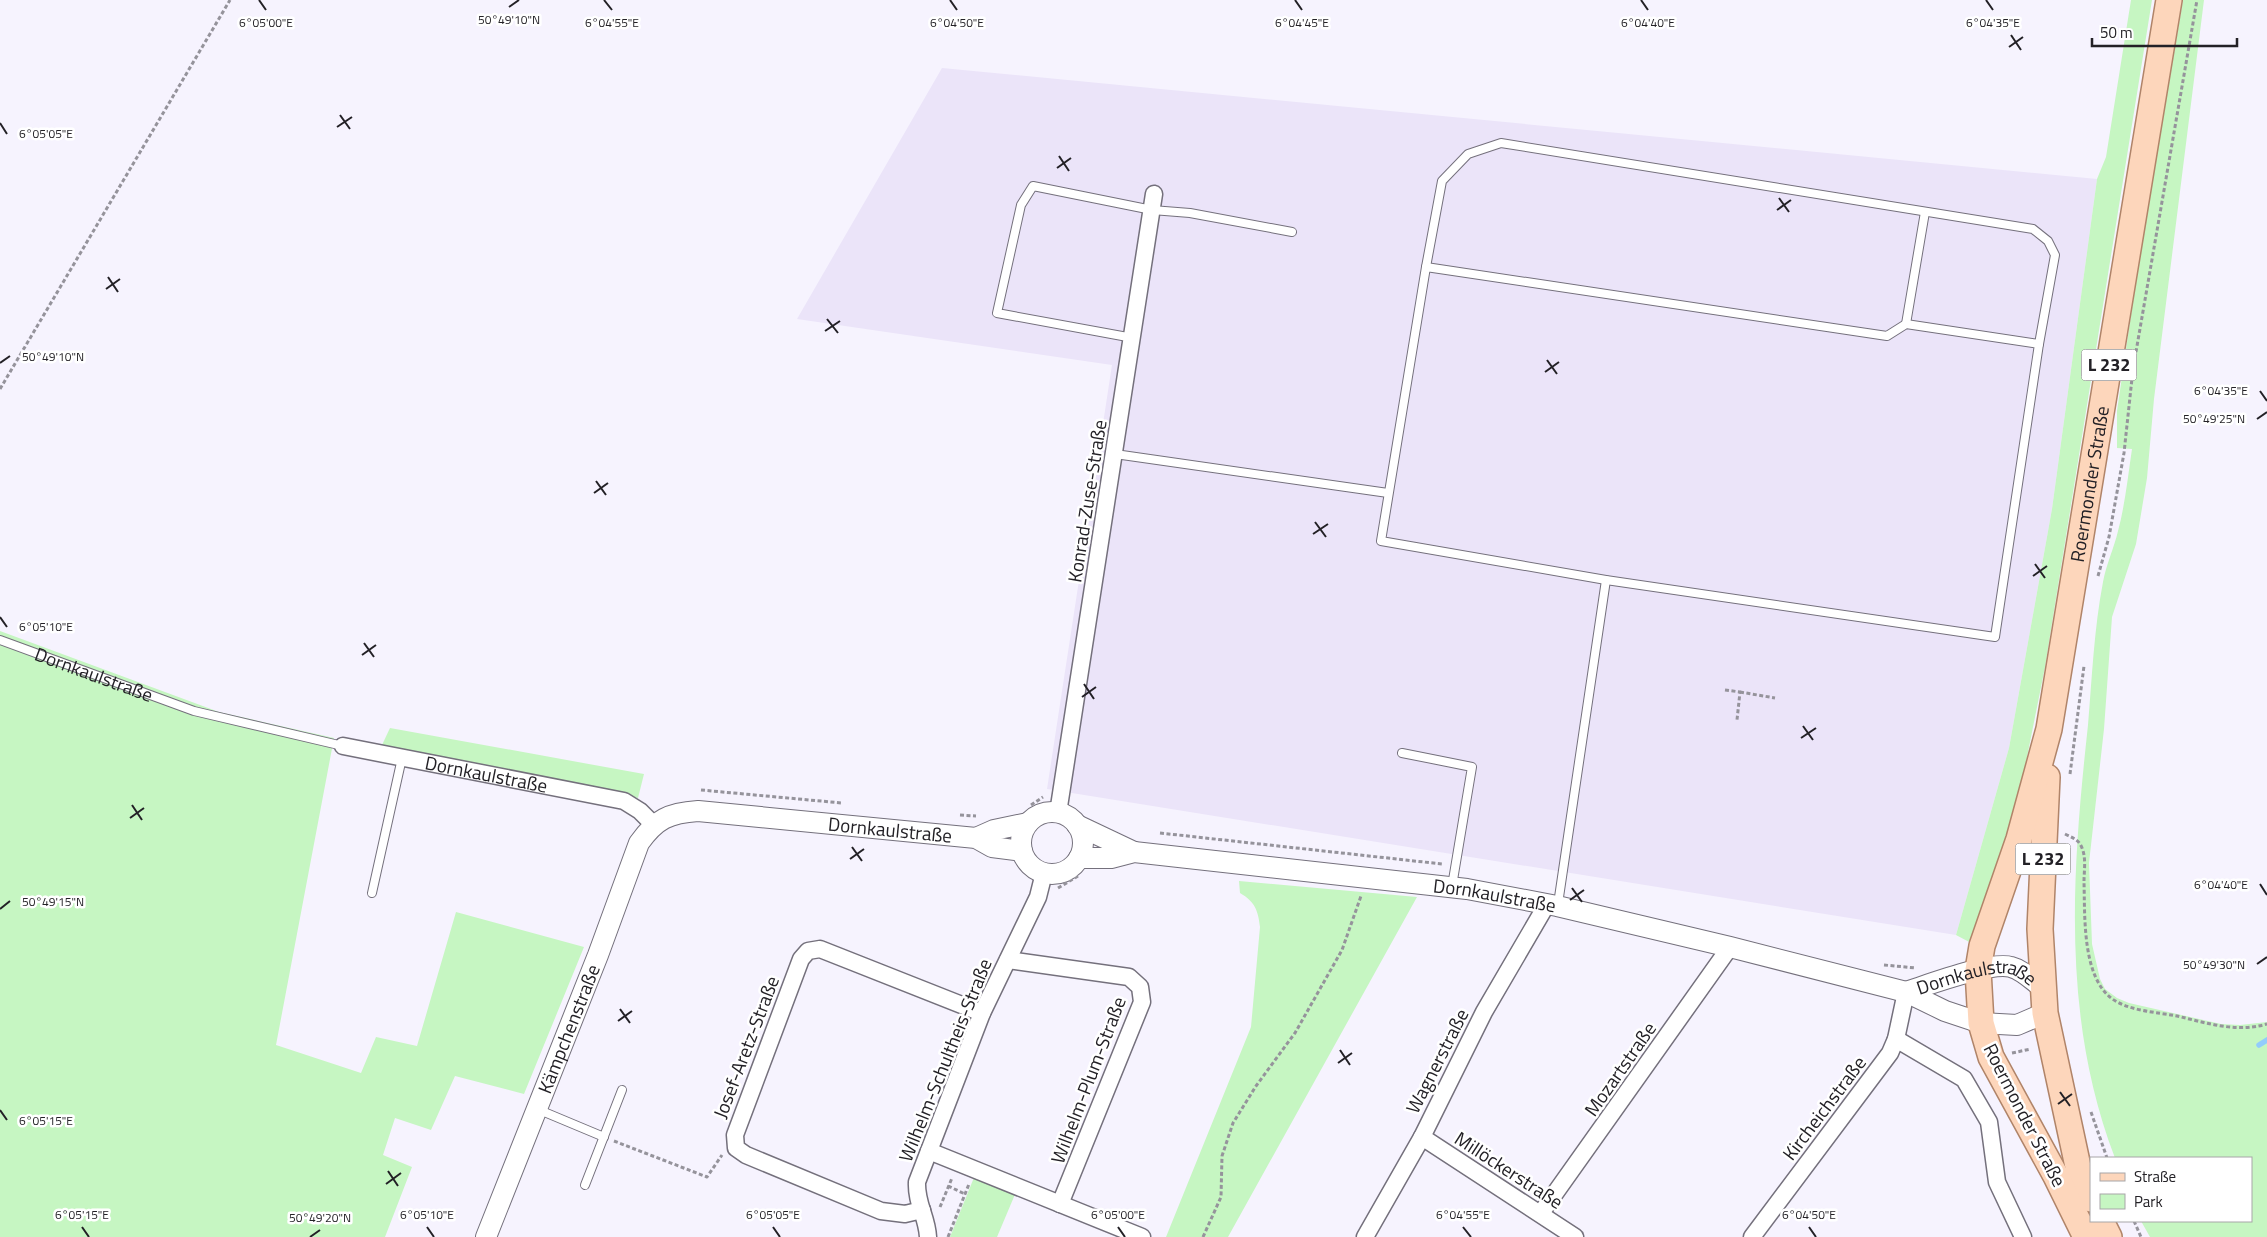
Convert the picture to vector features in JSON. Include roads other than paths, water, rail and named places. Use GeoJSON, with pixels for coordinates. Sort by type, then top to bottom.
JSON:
{"type":"FeatureCollection","features":[{"type":"Feature","properties":{"kind":"main road","name":"Roermonder Straße"},"geometry":{"type":"LineString","coordinates":[[2086,1237],[2053,1170],[1991,1058],[1981,1023],[1978,970],[1986,933],[2019,839],[2049,729],[2169,0]]}},
{"type":"Feature","properties":{"kind":"main road","name":"Roermonder Straße"},"geometry":{"type":"LineString","coordinates":[[2049,729],[2040,929],[2045,1013],[2080,1176],[2090,1197]]}},
{"type":"Feature","properties":{"kind":"main road"},"geometry":{"type":"LineString","coordinates":[[2102,1222],[2109,1237]]}},
{"type":"Feature","properties":{"kind":"street","name":"Konrad-Zuse-Straße"},"geometry":{"type":"LineString","coordinates":[[1058,813],[1153,202]]}},
{"type":"Feature","properties":{"kind":"street","name":"Dornkaulstraße"},"geometry":{"type":"LineString","coordinates":[[343,746],[624,801],[640,811],[654,825],[677,812],[698,811],[976,838],[992,847],[1022,851]]}},
{"type":"Feature","properties":{"kind":"street"},"geometry":{"type":"LineString","coordinates":[[1058,813],[1072,820],[1077,825],[1083,841],[1079,858],[1064,872],[1044,873],[1034,869],[1026,861],[1022,851],[1023,832],[1027,816],[1058,813]]}},
{"type":"Feature","properties":{"kind":"street","name":"Dornkaulstraße"},"geometry":{"type":"LineString","coordinates":[[976,838],[1027,816]]}},
{"type":"Feature","properties":{"kind":"street","name":"Kämpchenstraße"},"geometry":{"type":"LineString","coordinates":[[486,1237],[535,1109],[598,955],[639,842],[654,825]]}},
{"type":"Feature","properties":{"kind":"street","name":"Dornkaulstraße"},"geometry":{"type":"LineString","coordinates":[[1077,825],[1134,852],[1452,887],[1552,905],[1730,947],[1906,992],[1945,1011],[1981,1023],[2017,1025],[2045,1013]]}},
{"type":"Feature","properties":{"kind":"street","name":"Dornkaulstraße"},"geometry":{"type":"LineString","coordinates":[[1079,858],[1111,858],[1134,852]]}},
{"type":"Feature","properties":{"kind":"street","name":"Wilhelm-Schultheis-Straße"},"geometry":{"type":"LineString","coordinates":[[928,1237],[928,1221],[916,1197],[917,1182],[982,1013],[1038,898],[1044,873]]}},
{"type":"Feature","properties":{"kind":"street","name":"Wagnerstraße"},"geometry":{"type":"LineString","coordinates":[[1366,1237],[1422,1137],[1484,1012],[1552,905]]}},
{"type":"Feature","properties":{"kind":"street","name":"Mozartstraße"},"geometry":{"type":"LineString","coordinates":[[1541,1213],[1730,947]]}},
{"type":"Feature","properties":{"kind":"street","name":"Josef-Aretz-Straße"},"geometry":{"type":"LineString","coordinates":[[922,1210],[905,1214],[880,1211],[746,1156],[736,1148],[734,1136],[801,959],[808,951],[820,949],[982,1013]]}},
{"type":"Feature","properties":{"kind":"street","name":"Wilhelm-Plum-Straße"},"geometry":{"type":"LineString","coordinates":[[1008,960],[1129,977],[1140,987],[1142,1002],[1060,1204]]}},
{"type":"Feature","properties":{"kind":"street","name":"Dornkaulstraße"},"geometry":{"type":"LineString","coordinates":[[1906,992],[1978,970],[2010,966],[2025,974],[2043,988]]}},
{"type":"Feature","properties":{"kind":"street","name":"Kircheichstraße"},"geometry":{"type":"LineString","coordinates":[[1752,1237],[1890,1053],[1896,1039],[1906,992]]}},
{"type":"Feature","properties":{"kind":"street","name":"Roermonder Straße"},"geometry":{"type":"LineString","coordinates":[[1896,1039],[1964,1079],[1988,1122],[1997,1182],[2023,1237]]}},
{"type":"Feature","properties":{"kind":"street","name":"Millöckerstraße"},"geometry":{"type":"LineString","coordinates":[[1422,1137],[1575,1237]]}},
{"type":"Feature","properties":{"kind":"street"},"geometry":{"type":"LineString","coordinates":[[929,1151],[957,1164],[1142,1237]]}},
{"type":"Feature","properties":{"kind":"lane"},"geometry":{"type":"LineString","coordinates":[[1501,143],[1925,212],[2033,229],[2048,241],[2055,255],[2039,344],[1995,637],[1606,580],[1381,541],[1442,181],[1468,154],[1501,143]]}},
{"type":"Feature","properties":{"kind":"lane"},"geometry":{"type":"LineString","coordinates":[[1133,338],[997,313],[1021,205],[1033,186],[1153,202],[1190,213],[1292,232]]}},
{"type":"Feature","properties":{"kind":"lane"},"geometry":{"type":"LineString","coordinates":[[1906,324],[1925,212]]}},
{"type":"Feature","properties":{"kind":"lane"},"geometry":{"type":"LineString","coordinates":[[1426,267],[1886,336],[1906,324],[2039,344]]}},
{"type":"Feature","properties":{"kind":"lane"},"geometry":{"type":"LineString","coordinates":[[1115,454],[1388,493]]}},
{"type":"Feature","properties":{"kind":"lane"},"geometry":{"type":"LineString","coordinates":[[1552,905],[1606,580]]}},
{"type":"Feature","properties":{"kind":"lane","name":"Dornkaulstraße"},"geometry":{"type":"LineString","coordinates":[[0,640],[194,711],[343,746]]}},
{"type":"Feature","properties":{"kind":"lane"},"geometry":{"type":"LineString","coordinates":[[1402,753],[1472,767],[1452,887]]}},
{"type":"Feature","properties":{"kind":"lane"},"geometry":{"type":"LineString","coordinates":[[372,893],[402,758]]}},
{"type":"Feature","properties":{"kind":"lane"},"geometry":{"type":"LineString","coordinates":[[585,1185],[622,1090]]}},
{"type":"Feature","properties":{"kind":"lane"},"geometry":{"type":"LineString","coordinates":[[535,1109],[604,1137]]}},
{"type":"Feature","properties":{"kind":"waterway"},"geometry":{"type":"LineString","coordinates":[[2259,1045],[2267,1040]]}}]}
